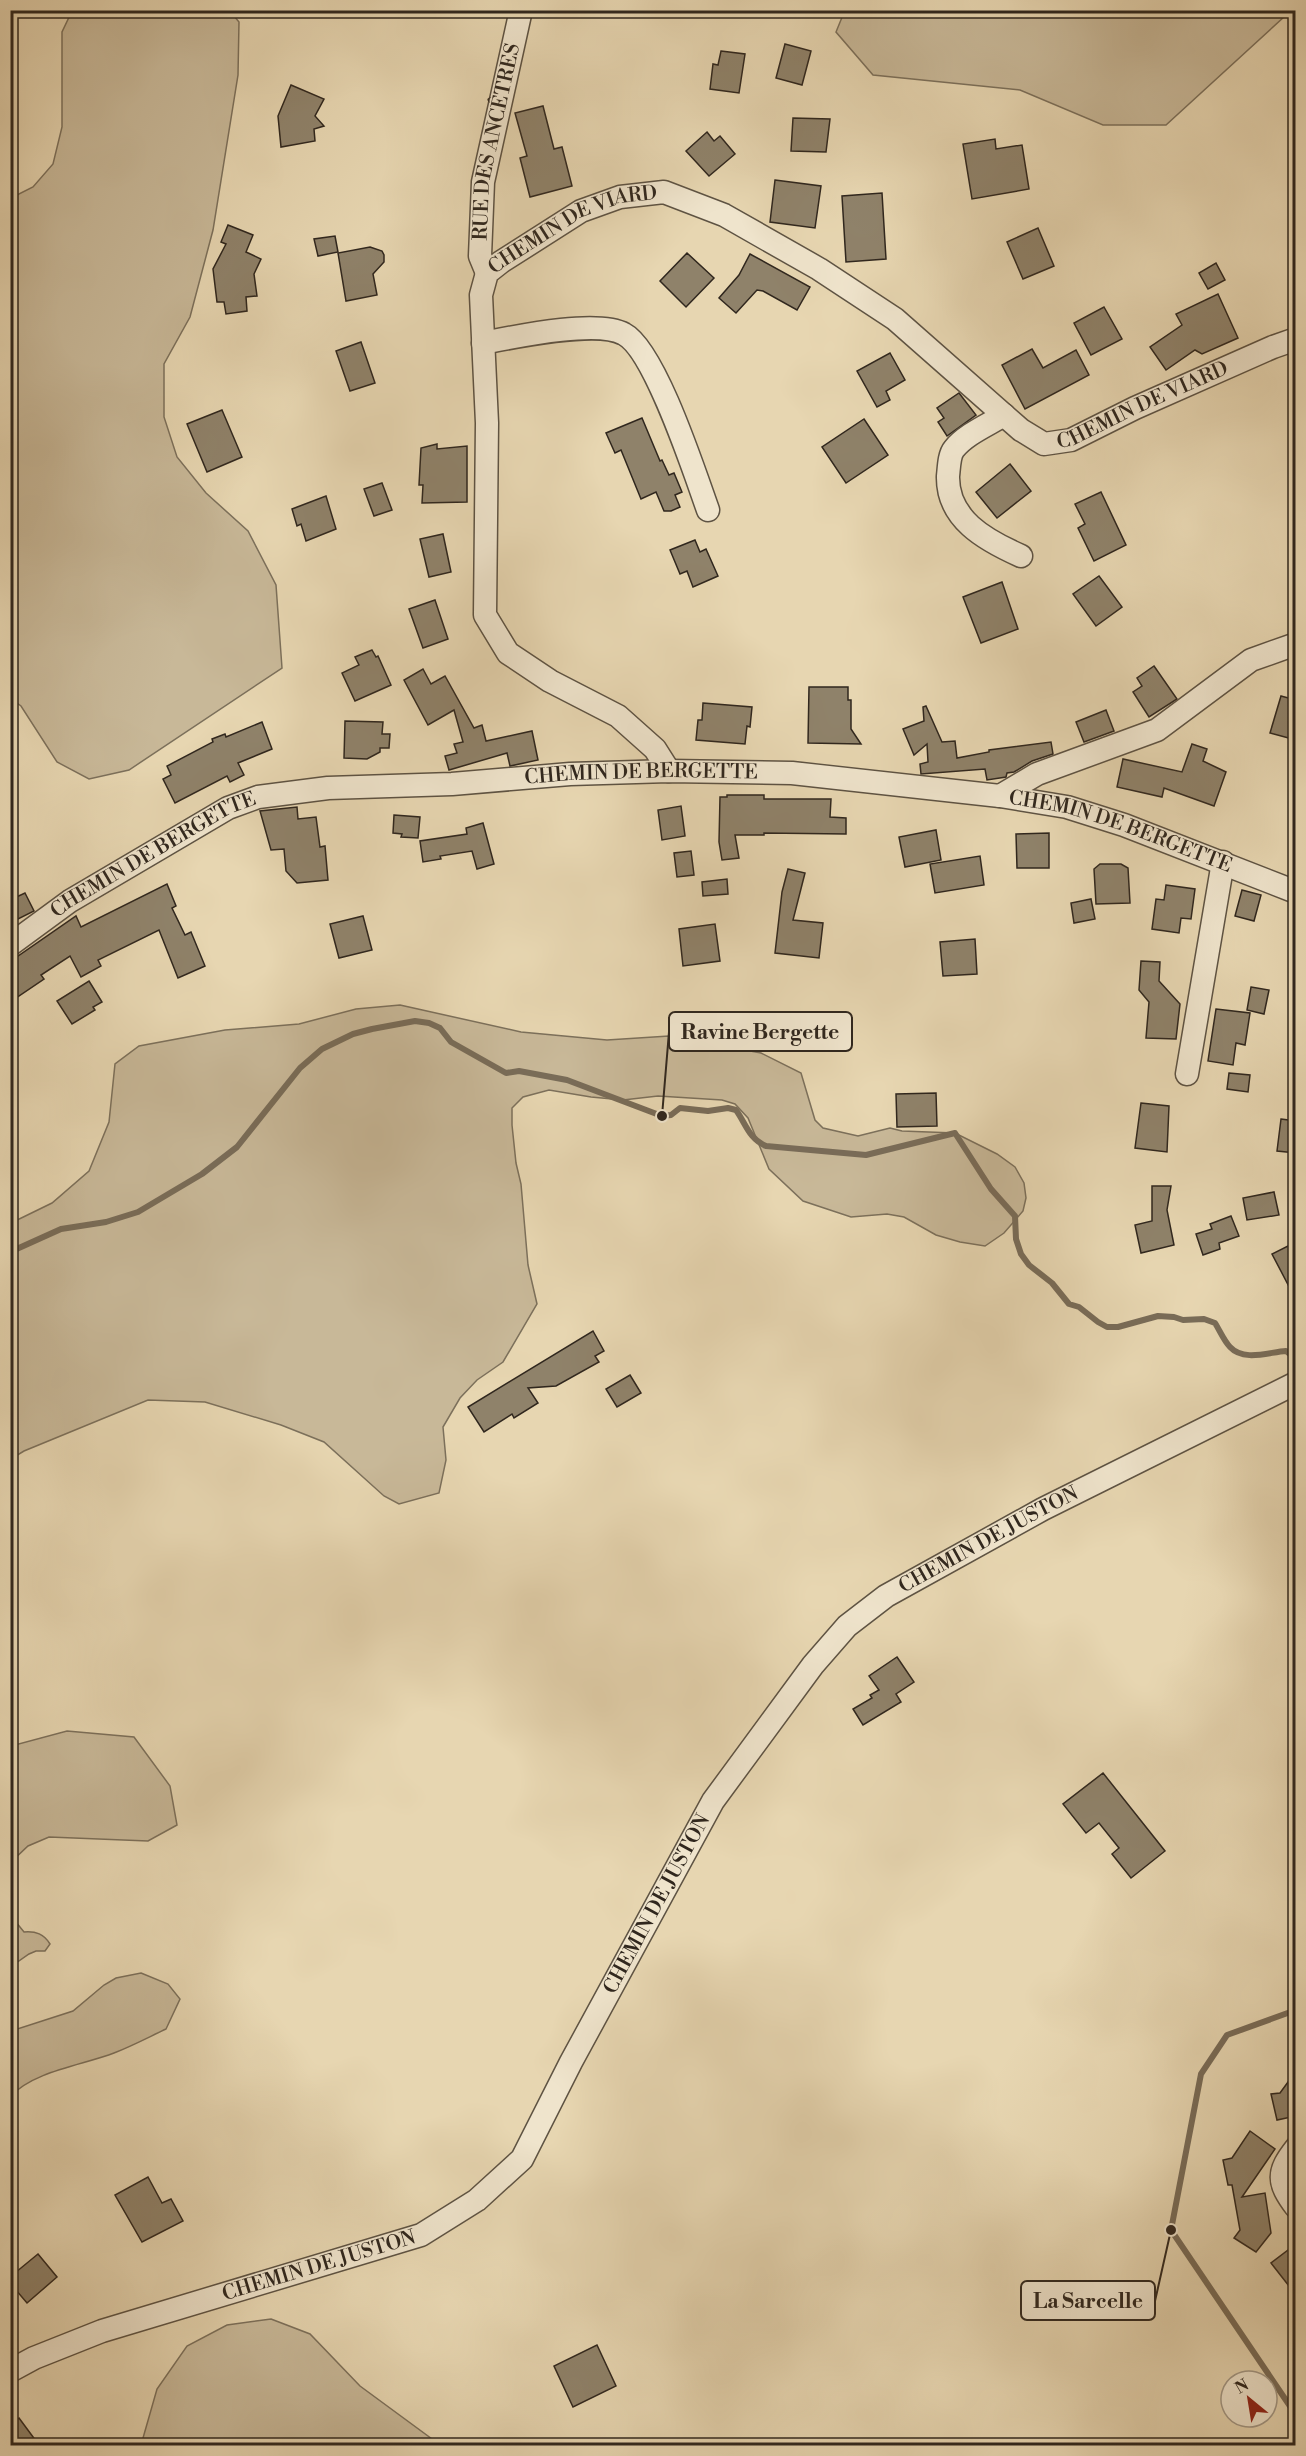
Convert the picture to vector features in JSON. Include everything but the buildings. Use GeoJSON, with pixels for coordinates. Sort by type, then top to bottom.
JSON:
{"type":"FeatureCollection","features":[{"type":"Feature","properties":{"kind":"street","name":"RUE DES ANCÊTRES"},"geometry":{"type":"LineString","coordinates":[[487,273],[480,256],[483,182],[520,10]]}},
{"type":"Feature","properties":{"kind":"street","name":"CHEMIN DE VIARD"},"geometry":{"type":"LineString","coordinates":[[669,771],[655,749],[618,716],[550,681],[508,653],[484,615],[487,423],[481,295],[487,273],[501,262],[581,211],[620,197],[664,192],[724,215],[819,268],[895,319],[1021,430],[1044,444],[1071,440],[1188,384],[1296,339]]}},
{"type":"Feature","properties":{"kind":"street"},"geometry":{"type":"LineString","coordinates":[[483,343],[545,332],[604,328],[625,334],[642,352],[672,412],[708,510]]}},
{"type":"Feature","properties":{"kind":"street"},"geometry":{"type":"LineString","coordinates":[[1004,415],[971,434],[953,450],[949,465],[948,491],[959,516],[994,544],[1021,556]]}},
{"type":"Feature","properties":{"kind":"street"},"geometry":{"type":"LineString","coordinates":[[1000,796],[1037,774],[1157,730],[1251,660],[1296,644]]}},
{"type":"Feature","properties":{"kind":"street","name":"CHEMIN DE BERGETTE"},"geometry":{"type":"LineString","coordinates":[[10,945],[70,902],[228,808],[258,796],[328,788],[452,784],[570,774],[669,771],[792,773],[1000,796],[1067,807],[1125,825],[1296,892]]}},
{"type":"Feature","properties":{"kind":"street"},"geometry":{"type":"LineString","coordinates":[[1187,1074],[1223,862]]}},
{"type":"Feature","properties":{"kind":"street","name":"CHEMIN DE JUSTON"},"geometry":{"type":"LineString","coordinates":[[10,2371],[34,2358],[102,2331],[421,2235],[477,2200],[522,2159],[571,2062],[713,1802],[813,1665],[847,1626],[886,1596],[1043,1509],[1296,1383]]}},
{"type":"Feature","properties":{"kind":"street"},"geometry":{"type":"LineString","coordinates":[[1296,2148],[1286,2160],[1280,2180],[1283,2189],[1296,2207]]}},
{"type":"Feature","properties":{"kind":"shaded area"},"geometry":{"type":"Polygon","coordinates":[[[845,10],[1295,10],[1296,13],[1284,17],[1166,125],[1103,125],[1020,90],[873,75],[836,32],[845,10]]]}},
{"type":"Feature","properties":{"kind":"shaded area"},"geometry":{"type":"Polygon","coordinates":[[[72,11],[230,11],[239,22],[238,75],[213,230],[190,317],[164,364],[164,417],[177,457],[206,493],[248,531],[276,585],[282,668],[129,770],[89,779],[57,762],[21,706],[10,698],[11,198],[33,187],[53,164],[62,127],[62,32],[72,11]]]}},
{"type":"Feature","properties":{"kind":"shaded area"},"geometry":{"type":"Polygon","coordinates":[[[400,1005],[521,1032],[607,1040],[669,1036],[761,1053],[801,1073],[815,1120],[823,1128],[858,1136],[890,1128],[902,1131],[955,1133],[997,1154],[1015,1167],[1024,1183],[1026,1198],[1023,1211],[1004,1233],[985,1246],[936,1235],[904,1217],[887,1214],[851,1217],[803,1201],[769,1169],[748,1118],[735,1104],[722,1100],[658,1096],[623,1100],[549,1090],[523,1097],[512,1108],[528,1265],[537,1304],[503,1362],[477,1380],[460,1398],[443,1427],[446,1460],[439,1493],[399,1504],[384,1496],[324,1442],[281,1425],[205,1402],[148,1400],[24,1451],[11,1459],[11,1223],[52,1203],[89,1171],[109,1122],[115,1064],[139,1046],[225,1030],[299,1024],[356,1009],[400,1005]]]}},
{"type":"Feature","properties":{"kind":"shaded area"},"geometry":{"type":"Polygon","coordinates":[[[67,1731],[134,1737],[170,1786],[177,1825],[148,1841],[49,1837],[28,1846],[11,1862],[11,1746],[67,1731]]]}},
{"type":"Feature","properties":{"kind":"shaded area"},"geometry":{"type":"Polygon","coordinates":[[[11,1916],[24,1932],[36,1933],[45,1938],[50,1944],[45,1951],[36,1951],[16,1963],[11,1962],[11,1916]]]}},
{"type":"Feature","properties":{"kind":"shaded area"},"geometry":{"type":"Polygon","coordinates":[[[141,1973],[168,1984],[180,1999],[166,2029],[114,2053],[32,2080],[11,2096],[11,2031],[73,2011],[116,1978],[141,1973]]]}},
{"type":"Feature","properties":{"kind":"shaded area"},"geometry":{"type":"Polygon","coordinates":[[[271,2319],[310,2334],[360,2386],[432,2439],[436,2445],[141,2445],[157,2389],[187,2346],[227,2325],[271,2319]]]}},
{"type":"Feature","properties":{"kind":"waterway"},"geometry":{"type":"LineString","coordinates":[[10,1252],[61,1229],[106,1222],[138,1212],[202,1174],[237,1147],[300,1068],[322,1049],[353,1034],[415,1021],[429,1023],[440,1028],[451,1042],[506,1073],[519,1071],[567,1080],[662,1116],[671,1115],[680,1108],[708,1111],[728,1108],[736,1110],[752,1135],[766,1146],[866,1155],[955,1133],[991,1189],[1015,1216],[1016,1239],[1021,1254],[1029,1265],[1052,1283],[1069,1304],[1079,1307],[1107,1327],[1118,1327],[1158,1316],[1183,1320],[1204,1319],[1215,1323],[1226,1342],[1236,1352],[1257,1355],[1286,1351],[1296,1359]]}},
{"type":"Feature","properties":{"kind":"waterway"},"geometry":{"type":"LineString","coordinates":[[1296,2010],[1227,2035],[1201,2074],[1171,2230],[1296,2415]]}},
{"type":"Feature","properties":{"kind":"place","name":"Ravine Bergette"},"geometry":{"type":"Point","coordinates":[662,1116]}},
{"type":"Feature","properties":{"kind":"place","name":"La Sarcelle"},"geometry":{"type":"Point","coordinates":[1171,2230]}}]}
